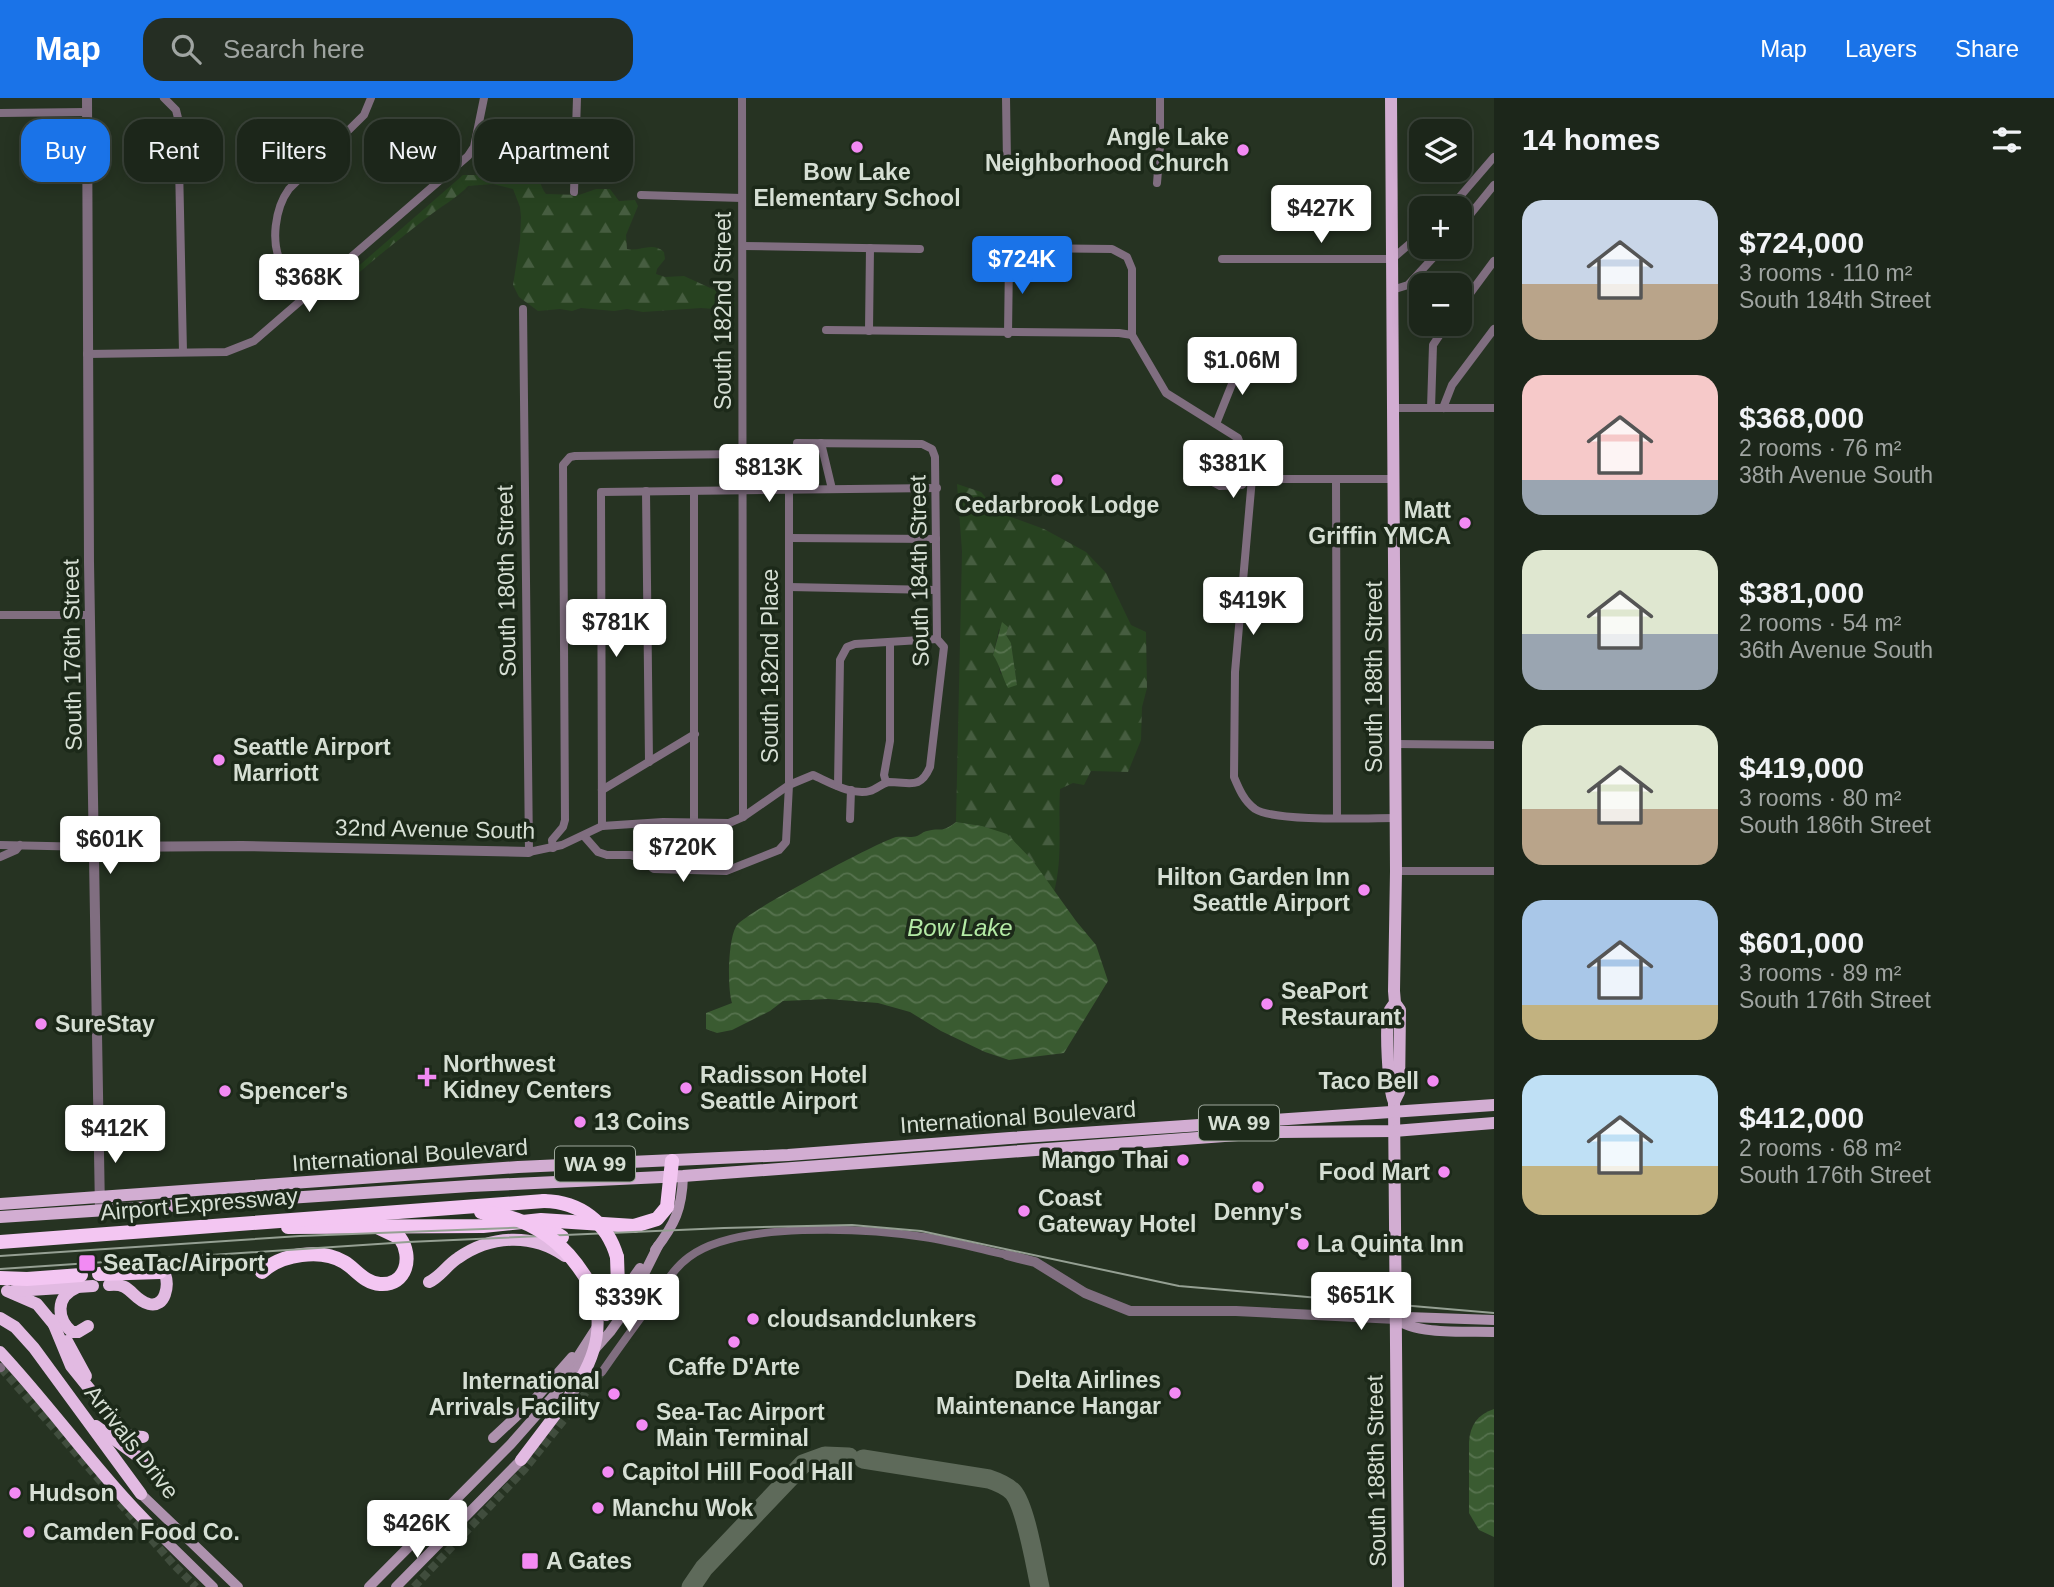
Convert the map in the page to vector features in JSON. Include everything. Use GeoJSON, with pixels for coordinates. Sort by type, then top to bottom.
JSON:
{"type":"FeatureCollection","features":[{"type":"Feature","properties":{"kind":"highway"},"geometry":{"type":"LineString","coordinates":[[245,1224],[308,1228],[482,1226],[533,1221],[628,1226],[651,1222],[661,1216],[667,1207],[677,1177],[678,1161]]}},
{"type":"Feature","properties":{"kind":"highway"},"geometry":{"type":"LineString","coordinates":[[402,1213],[544,1201],[576,1207],[594,1219],[608,1236],[617,1257],[618,1286],[606,1314]]}},
{"type":"Feature","properties":{"kind":"highway"},"geometry":{"type":"LineString","coordinates":[[402,1213],[481,1212],[518,1220],[547,1235],[571,1255],[590,1285],[598,1311],[598,1338],[589,1364],[563,1394],[521,1460]]}},
{"type":"Feature","properties":{"kind":"highway","name":"Airport Expressway"},"geometry":{"type":"LineString","coordinates":[[0,1242],[402,1213]]}},
{"type":"Feature","properties":{"kind":"highway"},"geometry":{"type":"LineString","coordinates":[[533,1221],[544,1224],[562,1237]]}},
{"type":"Feature","properties":{"kind":"highway"},"geometry":{"type":"LineString","coordinates":[[262,1272],[283,1258],[324,1256],[340,1260],[369,1281],[391,1283],[401,1276],[407,1266],[406,1247],[397,1235],[364,1226]]}},
{"type":"Feature","properties":{"kind":"highway"},"geometry":{"type":"LineString","coordinates":[[429,1282],[435,1280],[455,1260],[477,1247],[518,1239],[537,1242],[554,1249],[570,1261],[590,1285]]}},
{"type":"Feature","properties":{"kind":"highway"},"geometry":{"type":"LineString","coordinates":[[2,1286],[27,1279],[100,1282],[123,1285],[146,1302],[154,1304],[161,1300],[166,1292],[166,1276],[160,1272],[100,1282]]}},
{"type":"Feature","properties":{"kind":"highway"},"geometry":{"type":"LineString","coordinates":[[79,1281],[62,1301],[61,1320],[72,1332],[88,1326]]}},
{"type":"Feature","properties":{"kind":"highway"},"geometry":{"type":"LineString","coordinates":[[2,1286],[37,1304],[52,1320],[75,1353],[86,1376]]}},
{"type":"Feature","properties":{"kind":"highway","name":"Arrivals Drive"},"geometry":{"type":"LineString","coordinates":[[0,1318],[15,1327],[34,1348],[141,1494]]}},
{"type":"Feature","properties":{"kind":"highway"},"geometry":{"type":"LineString","coordinates":[[52,1320],[71,1366],[85,1385],[125,1433],[143,1437]]}},
{"type":"Feature","properties":{"kind":"highway"},"geometry":{"type":"LineString","coordinates":[[0,1352],[24,1376],[128,1504],[162,1536]]}},
{"type":"Feature","properties":{"kind":"highway"},"geometry":{"type":"LineString","coordinates":[[84,1418],[144,1461]]}},
{"type":"Feature","properties":{"kind":"main road","name":"South 188th Street"},"geometry":{"type":"LineString","coordinates":[[1391,98],[1396,871],[1395,1003],[1389,1011],[1388,1045],[1390,1092],[1394,1107],[1398,1587]]}},
{"type":"Feature","properties":{"kind":"main road","name":"International Boulevard"},"geometry":{"type":"LineString","coordinates":[[0,1204],[518,1167],[788,1156],[1394,1107],[1494,1105]]}},
{"type":"Feature","properties":{"kind":"main road","name":"International Boulevard"},"geometry":{"type":"LineString","coordinates":[[0,1217],[470,1186],[677,1177],[1278,1132],[1394,1130],[1494,1123]]}},
{"type":"Feature","properties":{"kind":"main road"},"geometry":{"type":"LineString","coordinates":[[494,1438],[536,1398],[585,1343],[658,1246],[680,1210],[677,1177]]}},
{"type":"Feature","properties":{"kind":"main road"},"geometry":{"type":"LineString","coordinates":[[259,1187],[262,1192],[292,1197]]}},
{"type":"Feature","properties":{"kind":"main road"},"geometry":{"type":"LineString","coordinates":[[243,1200],[257,1194],[259,1187]]}},
{"type":"Feature","properties":{"kind":"main road"},"geometry":{"type":"LineString","coordinates":[[369,1587],[563,1394],[621,1319],[658,1246]]}},
{"type":"Feature","properties":{"kind":"main road"},"geometry":{"type":"LineString","coordinates":[[1396,1319],[1407,1317],[1494,1320]]}},
{"type":"Feature","properties":{"kind":"main road"},"geometry":{"type":"LineString","coordinates":[[1396,1319],[1405,1325],[1418,1328],[1494,1332]]}},
{"type":"Feature","properties":{"kind":"main road"},"geometry":{"type":"LineString","coordinates":[[563,1394],[585,1343]]}},
{"type":"Feature","properties":{"kind":"main road"},"geometry":{"type":"LineString","coordinates":[[396,1587],[521,1460]]}},
{"type":"Feature","properties":{"kind":"main road","name":"Arrivals Drive"},"geometry":{"type":"LineString","coordinates":[[141,1494],[238,1587]]}},
{"type":"Feature","properties":{"kind":"main road"},"geometry":{"type":"LineString","coordinates":[[162,1536],[213,1587]]}},
{"type":"Feature","properties":{"kind":"street","name":"South 176th Street"},"geometry":{"type":"LineString","coordinates":[[87,98],[90,614],[100,1211]]}},
{"type":"Feature","properties":{"kind":"street"},"geometry":{"type":"LineString","coordinates":[[307,297],[282,264],[277,249],[281,200],[364,115],[371,98]]}},
{"type":"Feature","properties":{"kind":"street"},"geometry":{"type":"LineString","coordinates":[[88,354],[226,352],[241,348],[262,336],[468,156],[474,147],[484,98]]}},
{"type":"Feature","properties":{"kind":"street"},"geometry":{"type":"LineString","coordinates":[[574,192],[577,98]]}},
{"type":"Feature","properties":{"kind":"street","name":"South 182nd Street"},"geometry":{"type":"LineString","coordinates":[[742,98],[743,431],[746,436],[743,454]]}},
{"type":"Feature","properties":{"kind":"street"},"geometry":{"type":"LineString","coordinates":[[1006,98],[1007,162]]}},
{"type":"Feature","properties":{"kind":"street"},"geometry":{"type":"LineString","coordinates":[[1157,183],[1160,98]]}},
{"type":"Feature","properties":{"kind":"street"},"geometry":{"type":"LineString","coordinates":[[168,101],[178,118],[183,352]]}},
{"type":"Feature","properties":{"kind":"street"},"geometry":{"type":"LineString","coordinates":[[0,113],[87,112]]}},
{"type":"Feature","properties":{"kind":"street"},"geometry":{"type":"LineString","coordinates":[[1460,196],[1494,157]]}},
{"type":"Feature","properties":{"kind":"street"},"geometry":{"type":"LineString","coordinates":[[1472,212],[1494,185]]}},
{"type":"Feature","properties":{"kind":"street"},"geometry":{"type":"LineString","coordinates":[[641,195],[742,198]]}},
{"type":"Feature","properties":{"kind":"street"},"geometry":{"type":"LineString","coordinates":[[1222,259],[1392,259],[1409,244]]}},
{"type":"Feature","properties":{"kind":"street"},"geometry":{"type":"LineString","coordinates":[[743,246],[920,249]]}},
{"type":"Feature","properties":{"kind":"street"},"geometry":{"type":"LineString","coordinates":[[869,331],[870,248]]}},
{"type":"Feature","properties":{"kind":"street"},"geometry":{"type":"LineString","coordinates":[[1008,334],[1008,265],[1011,253],[1024,248],[1112,249],[1127,257],[1132,269],[1132,335],[1166,393],[1238,438],[1249,478],[1235,672],[1234,777],[1247,801],[1255,809],[1278,816],[1395,818]]}},
{"type":"Feature","properties":{"kind":"street"},"geometry":{"type":"LineString","coordinates":[[1392,290],[1408,285],[1432,259]]}},
{"type":"Feature","properties":{"kind":"street"},"geometry":{"type":"LineString","coordinates":[[1472,291],[1494,261]]}},
{"type":"Feature","properties":{"kind":"street","name":"South 180th Street"},"geometry":{"type":"LineString","coordinates":[[523,309],[529,852]]}},
{"type":"Feature","properties":{"kind":"street"},"geometry":{"type":"LineString","coordinates":[[1443,408],[1452,385],[1494,329]]}},
{"type":"Feature","properties":{"kind":"street"},"geometry":{"type":"LineString","coordinates":[[827,330],[1132,335]]}},
{"type":"Feature","properties":{"kind":"street"},"geometry":{"type":"LineString","coordinates":[[1431,408],[1433,345],[1439,336]]}},
{"type":"Feature","properties":{"kind":"street"},"geometry":{"type":"LineString","coordinates":[[1216,424],[1242,359]]}},
{"type":"Feature","properties":{"kind":"street"},"geometry":{"type":"LineString","coordinates":[[1394,408],[1494,408]]}},
{"type":"Feature","properties":{"kind":"street"},"geometry":{"type":"LineString","coordinates":[[797,443],[821,443],[832,489]]}},
{"type":"Feature","properties":{"kind":"street","name":"South 184th Street"},"geometry":{"type":"LineString","coordinates":[[821,443],[922,444],[932,449],[935,457],[937,639],[944,647],[930,767],[926,776]]}},
{"type":"Feature","properties":{"kind":"street"},"geometry":{"type":"LineString","coordinates":[[553,848],[552,840],[563,828],[565,820],[563,471],[566,460],[575,456],[743,454],[743,817]]}},
{"type":"Feature","properties":{"kind":"street"},"geometry":{"type":"LineString","coordinates":[[1249,478],[1394,479]]}},
{"type":"Feature","properties":{"kind":"street"},"geometry":{"type":"LineString","coordinates":[[1336,480],[1337,818]]}},
{"type":"Feature","properties":{"kind":"street"},"geometry":{"type":"LineString","coordinates":[[603,826],[601,492],[937,488]]}},
{"type":"Feature","properties":{"kind":"street","name":"South 182nd Place"},"geometry":{"type":"LineString","coordinates":[[584,836],[598,852],[607,855],[631,855],[654,869],[726,871],[779,850],[786,842],[789,785],[789,489]]}},
{"type":"Feature","properties":{"kind":"street"},"geometry":{"type":"LineString","coordinates":[[646,491],[649,762]]}},
{"type":"Feature","properties":{"kind":"street"},"geometry":{"type":"LineString","coordinates":[[694,491],[694,822]]}},
{"type":"Feature","properties":{"kind":"street"},"geometry":{"type":"LineString","coordinates":[[789,538],[936,539]]}},
{"type":"Feature","properties":{"kind":"street"},"geometry":{"type":"LineString","coordinates":[[789,587],[935,590]]}},
{"type":"Feature","properties":{"kind":"street"},"geometry":{"type":"LineString","coordinates":[[0,615],[90,614]]}},
{"type":"Feature","properties":{"kind":"street"},"geometry":{"type":"LineString","coordinates":[[838,786],[841,660],[847,648],[855,644],[937,639]]}},
{"type":"Feature","properties":{"kind":"street"},"geometry":{"type":"LineString","coordinates":[[886,782],[884,775],[890,741],[890,642]]}},
{"type":"Feature","properties":{"kind":"street"},"geometry":{"type":"LineString","coordinates":[[602,790],[695,734]]}},
{"type":"Feature","properties":{"kind":"street"},"geometry":{"type":"LineString","coordinates":[[1395,744],[1494,745]]}},
{"type":"Feature","properties":{"kind":"street","name":"32nd Avenue South"},"geometry":{"type":"LineString","coordinates":[[0,845],[242,846],[529,852],[553,848],[603,826],[729,823],[743,817],[789,785],[813,775],[851,790],[871,791],[886,782],[914,783],[926,776]]}},
{"type":"Feature","properties":{"kind":"street"},"geometry":{"type":"LineString","coordinates":[[850,819],[851,790]]}},
{"type":"Feature","properties":{"kind":"street"},"geometry":{"type":"LineString","coordinates":[[0,857],[20,845]]}},
{"type":"Feature","properties":{"kind":"street"},"geometry":{"type":"LineString","coordinates":[[1396,871],[1494,871]]}},
{"type":"Feature","properties":{"kind":"street"},"geometry":{"type":"LineString","coordinates":[[602,1372],[678,1267],[704,1247],[745,1235],[804,1231],[925,1237],[1007,1255],[1035,1262],[1085,1293],[1130,1311],[1236,1311],[1396,1319]]}},
{"type":"Feature","properties":{"kind":"green space"},"geometry":{"type":"Polygon","coordinates":[[[463,175],[474,175],[474,182],[541,182],[546,194],[579,195],[596,189],[610,189],[619,201],[635,200],[638,206],[626,235],[627,249],[659,249],[664,252],[665,259],[656,274],[665,277],[684,276],[730,297],[735,306],[727,310],[701,308],[643,312],[581,308],[572,311],[538,311],[519,297],[513,285],[520,241],[520,207],[513,189],[493,184],[468,186],[364,268],[339,297],[323,299],[455,182],[460,182],[463,175]]]}},
{"type":"Feature","properties":{"kind":"green space"},"geometry":{"type":"Polygon","coordinates":[[[957,484],[981,492],[991,504],[1011,517],[1044,529],[1086,552],[1106,573],[1131,625],[1146,632],[1147,688],[1142,707],[1141,740],[1128,772],[1091,771],[1084,785],[1073,783],[1060,789],[1059,854],[1054,892],[1033,861],[982,826],[956,822],[962,551],[957,484]],[[999,629],[993,655],[998,662],[1000,673],[1017,685],[1011,643],[999,629]]]}},
{"type":"Feature","properties":{"kind":"water"},"geometry":{"type":"Polygon","coordinates":[[[1002,622],[1008,627],[1006,635],[1011,643],[1017,685],[1008,688],[993,655],[1002,622]]]}},
{"type":"Feature","properties":{"kind":"water","name":"Bow Lake"},"geometry":{"type":"Polygon","coordinates":[[[956,822],[1007,834],[1033,861],[1096,945],[1108,981],[1064,1053],[1009,1060],[941,1031],[910,1012],[878,1003],[828,999],[783,1001],[770,1011],[732,1030],[717,1033],[706,1029],[706,1013],[732,1003],[729,963],[732,940],[737,925],[746,917],[884,842],[896,837],[915,837],[926,831],[944,829],[956,822]]]}},
{"type":"Feature","properties":{"kind":"water"},"geometry":{"type":"Polygon","coordinates":[[[1494,1409],[1494,1537],[1479,1530],[1469,1513],[1469,1442],[1476,1421],[1494,1409]]]}},
{"type":"Feature","properties":{"kind":"taxiway"},"geometry":{"type":"LineString","coordinates":[[691,1587],[704,1568],[803,1464],[825,1456],[849,1457]]}},
{"type":"Feature","properties":{"kind":"taxiway"},"geometry":{"type":"LineString","coordinates":[[863,1459],[989,1479],[1008,1487],[1018,1499],[1022,1510],[1040,1587]]}},
{"type":"Feature","properties":{"kind":"tunnel"},"geometry":{"type":"LineString","coordinates":[[1,1368],[196,1587]]}},
{"type":"Feature","properties":{"kind":"tunnel"},"geometry":{"type":"LineString","coordinates":[[414,1587],[524,1470],[602,1372]]}},
{"type":"Feature","properties":{"kind":"tram line"},"geometry":{"type":"LineString","coordinates":[[0,1269],[408,1242],[852,1225],[921,1231],[1179,1286],[1494,1313]]}},
{"type":"Feature","properties":{"kind":"tram line"},"geometry":{"type":"LineString","coordinates":[[0,1256],[300,1236],[536,1227]]}},
{"type":"Feature","properties":{"kind":"place","name":"Bow Lake Elementary School"},"geometry":{"type":"Point","coordinates":[857,147]}},
{"type":"Feature","properties":{"kind":"place","name":"Angle Lake Neighborhood Church"},"geometry":{"type":"Point","coordinates":[1243,150]}},
{"type":"Feature","properties":{"kind":"place","name":"Cedarbrook Lodge"},"geometry":{"type":"Point","coordinates":[1057,480]}},
{"type":"Feature","properties":{"kind":"place","name":"Matt Griffin YMCA"},"geometry":{"type":"Point","coordinates":[1465,523]}},
{"type":"Feature","properties":{"kind":"place","name":"Seattle Airport Marriott"},"geometry":{"type":"Point","coordinates":[219,760]}},
{"type":"Feature","properties":{"kind":"place","name":"Hilton Garden Inn Seattle Airport"},"geometry":{"type":"Point","coordinates":[1364,890]}},
{"type":"Feature","properties":{"kind":"place","name":"SeaPort Restaurant"},"geometry":{"type":"Point","coordinates":[1267,1004]}},
{"type":"Feature","properties":{"kind":"place","name":"SureStay"},"geometry":{"type":"Point","coordinates":[41,1024]}},
{"type":"Feature","properties":{"kind":"place","name":"Northwest Kidney Centers"},"geometry":{"type":"Point","coordinates":[427,1077]}},
{"type":"Feature","properties":{"kind":"place","name":"Taco Bell"},"geometry":{"type":"Point","coordinates":[1433,1081]}},
{"type":"Feature","properties":{"kind":"place","name":"Radisson Hotel Seattle Airport"},"geometry":{"type":"Point","coordinates":[686,1088]}},
{"type":"Feature","properties":{"kind":"place","name":"Spencer's"},"geometry":{"type":"Point","coordinates":[225,1091]}},
{"type":"Feature","properties":{"kind":"place","name":"13 Coins"},"geometry":{"type":"Point","coordinates":[580,1122]}},
{"type":"Feature","properties":{"kind":"place","name":"Mango Thai"},"geometry":{"type":"Point","coordinates":[1183,1160]}},
{"type":"Feature","properties":{"kind":"place","name":"Food Mart"},"geometry":{"type":"Point","coordinates":[1444,1172]}},
{"type":"Feature","properties":{"kind":"place","name":"Denny's"},"geometry":{"type":"Point","coordinates":[1258,1187]}},
{"type":"Feature","properties":{"kind":"place","name":"Coast Gateway Hotel"},"geometry":{"type":"Point","coordinates":[1024,1211]}},
{"type":"Feature","properties":{"kind":"place","name":"La Quinta Inn"},"geometry":{"type":"Point","coordinates":[1303,1244]}},
{"type":"Feature","properties":{"kind":"place","name":"SeaTac/Airport"},"geometry":{"type":"Point","coordinates":[87,1263]}},
{"type":"Feature","properties":{"kind":"place","name":"cloudsandclunkers"},"geometry":{"type":"Point","coordinates":[753,1319]}},
{"type":"Feature","properties":{"kind":"place","name":"Caffe D'Arte"},"geometry":{"type":"Point","coordinates":[734,1342]}},
{"type":"Feature","properties":{"kind":"place","name":"Delta Airlines Maintenance Hangar"},"geometry":{"type":"Point","coordinates":[1175,1393]}},
{"type":"Feature","properties":{"kind":"place","name":"International Arrivals Facility"},"geometry":{"type":"Point","coordinates":[614,1394]}},
{"type":"Feature","properties":{"kind":"place","name":"Sea-Tac Airport Main Terminal"},"geometry":{"type":"Point","coordinates":[642,1425]}},
{"type":"Feature","properties":{"kind":"place","name":"Capitol Hill Food Hall"},"geometry":{"type":"Point","coordinates":[608,1472]}},
{"type":"Feature","properties":{"kind":"place","name":"Hudson"},"geometry":{"type":"Point","coordinates":[15,1493]}},
{"type":"Feature","properties":{"kind":"place","name":"Manchu Wok"},"geometry":{"type":"Point","coordinates":[598,1508]}},
{"type":"Feature","properties":{"kind":"place","name":"Camden Food Co."},"geometry":{"type":"Point","coordinates":[29,1532]}},
{"type":"Feature","properties":{"kind":"place","name":"A Gates"},"geometry":{"type":"Point","coordinates":[530,1561]}}]}
